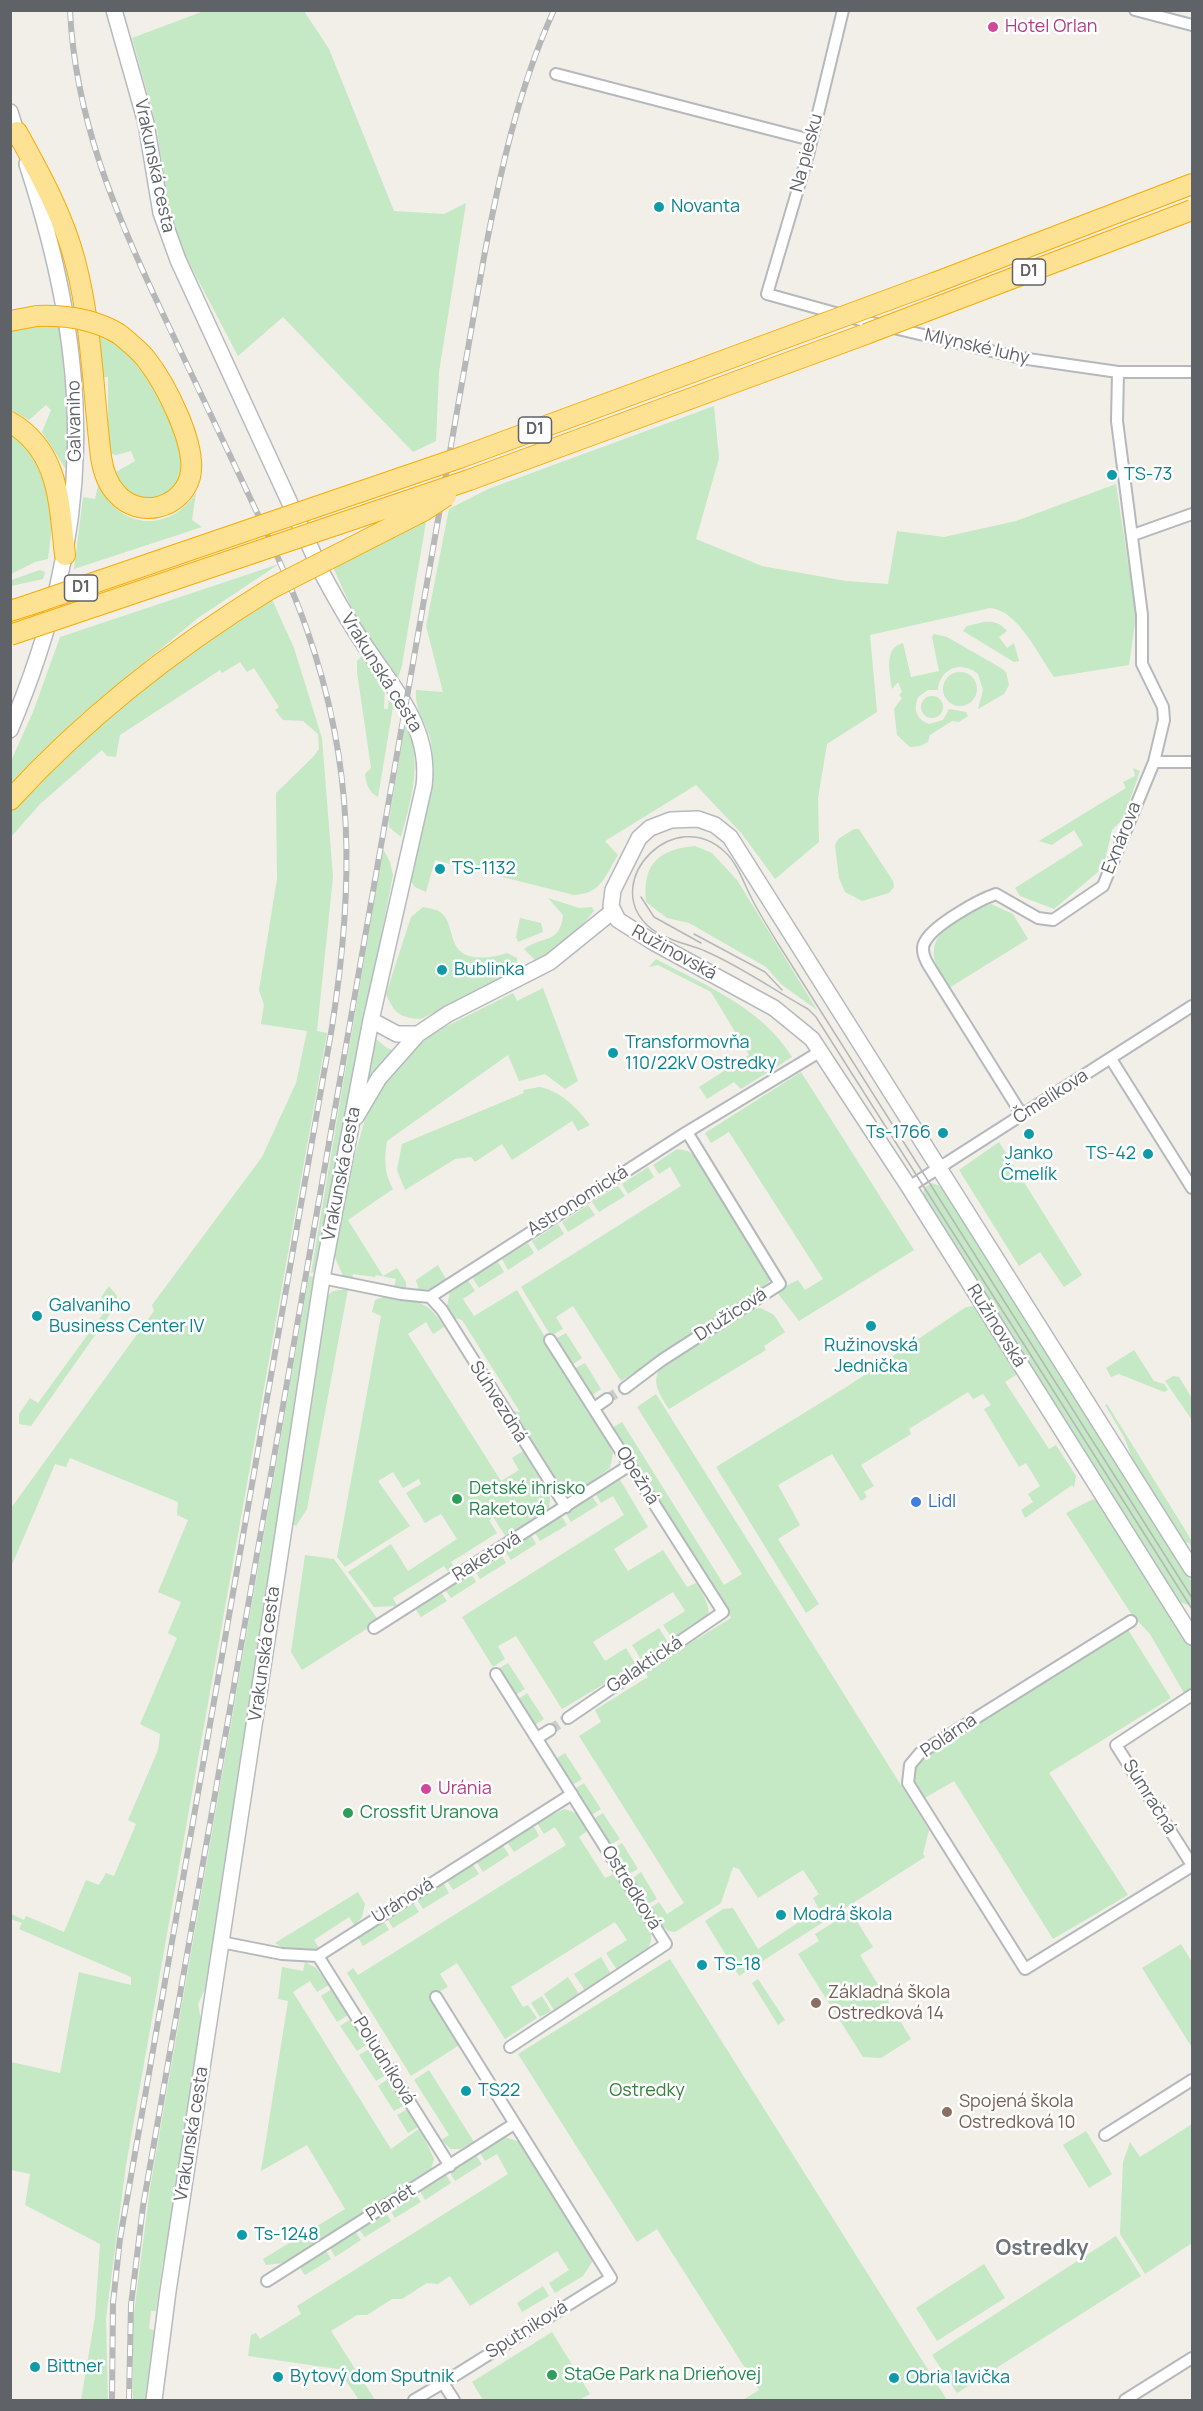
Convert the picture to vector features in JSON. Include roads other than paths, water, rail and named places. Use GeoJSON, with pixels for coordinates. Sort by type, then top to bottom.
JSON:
{"type":"FeatureCollection","features":[{"type":"Feature","properties":{"kind":"highway"},"geometry":{"type":"LineString","coordinates":[[10,321],[37,316],[80,319],[108,327],[135,347],[156,372],[189,448],[191,466],[187,485],[176,499],[160,507],[143,508],[126,502],[115,492],[106,476],[101,457],[88,336],[75,261],[49,189],[17,132]]}},
{"type":"Feature","properties":{"kind":"highway","name":"D1"},"geometry":{"type":"LineString","coordinates":[[17,607],[473,453],[934,283],[1192,184]]}},
{"type":"Feature","properties":{"kind":"highway","name":"D1"},"geometry":{"type":"LineString","coordinates":[[10,635],[470,480],[1192,210]]}},
{"type":"Feature","properties":{"kind":"highway"},"geometry":{"type":"LineString","coordinates":[[10,422],[39,447],[51,468],[58,493],[65,555]]}},
{"type":"Feature","properties":{"kind":"highway"},"geometry":{"type":"LineString","coordinates":[[10,800],[91,719],[199,634],[270,589],[423,511],[470,480]]}},
{"type":"Feature","properties":{"kind":"main road","name":"Vrakunská cesta"},"geometry":{"type":"LineString","coordinates":[[114,10],[146,123],[161,213],[178,260],[323,575],[345,615],[406,704],[422,737],[426,760],[424,786],[371,1020],[322,1278],[154,2400]]}},
{"type":"Feature","properties":{"kind":"main road","name":"Galvaniho"},"geometry":{"type":"LineString","coordinates":[[10,112],[59,274],[74,369],[76,473],[65,555],[42,648],[10,730]]}},
{"type":"Feature","properties":{"kind":"main road","name":"Ružinovská"},"geometry":{"type":"LineString","coordinates":[[1192,1569],[734,843],[721,828],[704,821],[680,819],[650,828],[639,838],[613,890],[613,911],[624,926],[774,1008],[801,1029],[821,1051],[1192,1637]]}},
{"type":"Feature","properties":{"kind":"main road"},"geometry":{"type":"LineString","coordinates":[[351,1124],[379,1078],[418,1034],[458,1009],[550,962],[613,911]]}},
{"type":"Feature","properties":{"kind":"main road"},"geometry":{"type":"LineString","coordinates":[[371,1020],[397,1034],[418,1034]]}},
{"type":"Feature","properties":{"kind":"street","name":"Na piesku"},"geometry":{"type":"LineString","coordinates":[[767,294],[811,140],[843,10]]}},
{"type":"Feature","properties":{"kind":"street"},"geometry":{"type":"LineString","coordinates":[[1135,10],[1192,25]]}},
{"type":"Feature","properties":{"kind":"street"},"geometry":{"type":"LineString","coordinates":[[556,74],[811,140]]}},
{"type":"Feature","properties":{"kind":"street","name":"Mlynské luhy"},"geometry":{"type":"LineString","coordinates":[[767,294],[864,321],[1021,358],[1118,372],[1192,372]]}},
{"type":"Feature","properties":{"kind":"street"},"geometry":{"type":"LineString","coordinates":[[1118,372],[1118,434],[1142,615],[1142,664],[1163,706],[1164,720],[1154,762],[1192,762]]}},
{"type":"Feature","properties":{"kind":"street"},"geometry":{"type":"LineString","coordinates":[[1133,535],[1192,514]]}},
{"type":"Feature","properties":{"kind":"street","name":"Exnárova"},"geometry":{"type":"LineString","coordinates":[[1022,1115],[925,958],[925,941],[936,929],[996,894],[1038,918],[1053,920],[1103,886],[1154,762]]}},
{"type":"Feature","properties":{"kind":"street","name":"Čmelíkova"},"geometry":{"type":"LineString","coordinates":[[909,1187],[1192,1006]]}},
{"type":"Feature","properties":{"kind":"street","name":"Astronomická"},"geometry":{"type":"LineString","coordinates":[[430,1297],[687,1132],[821,1051]]}},
{"type":"Feature","properties":{"kind":"street"},"geometry":{"type":"LineString","coordinates":[[1111,1059],[1192,1188]]}},
{"type":"Feature","properties":{"kind":"street","name":"Družicová"},"geometry":{"type":"LineString","coordinates":[[625,1388],[662,1360],[780,1284],[687,1132]]}},
{"type":"Feature","properties":{"kind":"street"},"geometry":{"type":"LineString","coordinates":[[322,1278],[401,1294],[430,1297]]}},
{"type":"Feature","properties":{"kind":"street","name":"Súhvezdná"},"geometry":{"type":"LineString","coordinates":[[430,1297],[442,1310],[566,1507]]}},
{"type":"Feature","properties":{"kind":"street","name":"Obežná"},"geometry":{"type":"LineString","coordinates":[[550,1340],[723,1612]]}},
{"type":"Feature","properties":{"kind":"street"},"geometry":{"type":"LineString","coordinates":[[594,1408],[607,1399]]}},
{"type":"Feature","properties":{"kind":"street","name":"Raketová"},"geometry":{"type":"LineString","coordinates":[[374,1628],[630,1465]]}},
{"type":"Feature","properties":{"kind":"street","name":"Galaktická"},"geometry":{"type":"LineString","coordinates":[[568,1718],[723,1612]]}},
{"type":"Feature","properties":{"kind":"street","name":"Polárna"},"geometry":{"type":"LineString","coordinates":[[1025,1969],[908,1783],[910,1765],[920,1753],[1131,1621]]}},
{"type":"Feature","properties":{"kind":"street","name":"Ostredková"},"geometry":{"type":"LineString","coordinates":[[496,1674],[666,1944],[510,2047]]}},
{"type":"Feature","properties":{"kind":"street","name":"Súmračná"},"geometry":{"type":"LineString","coordinates":[[1025,1969],[1192,1866],[1116,1745],[1192,1695]]}},
{"type":"Feature","properties":{"kind":"street"},"geometry":{"type":"LineString","coordinates":[[537,1738],[550,1730]]}},
{"type":"Feature","properties":{"kind":"street","name":"Uránová"},"geometry":{"type":"LineString","coordinates":[[318,1956],[572,1794]]}},
{"type":"Feature","properties":{"kind":"street"},"geometry":{"type":"LineString","coordinates":[[221,1942],[282,1954],[318,1956]]}},
{"type":"Feature","properties":{"kind":"street","name":"Poludníková"},"geometry":{"type":"LineString","coordinates":[[318,1956],[450,2166]]}},
{"type":"Feature","properties":{"kind":"street"},"geometry":{"type":"LineString","coordinates":[[436,1997],[514,2124]]}},
{"type":"Feature","properties":{"kind":"street"},"geometry":{"type":"LineString","coordinates":[[1105,2134],[1192,2080]]}},
{"type":"Feature","properties":{"kind":"street","name":"Planét"},"geometry":{"type":"LineString","coordinates":[[267,2281],[514,2124]]}},
{"type":"Feature","properties":{"kind":"street","name":"Sputniková"},"geometry":{"type":"LineString","coordinates":[[414,2400],[611,2278],[514,2124]]}},
{"type":"Feature","properties":{"kind":"street"},"geometry":{"type":"LineString","coordinates":[[1125,2400],[1192,2358]]}},
{"type":"Feature","properties":{"kind":"street"},"geometry":{"type":"LineString","coordinates":[[443,2383],[454,2400]]}},
{"type":"Feature","properties":{"kind":"tunnel"},"geometry":{"type":"LineString","coordinates":[[607,1399],[625,1388]]}},
{"type":"Feature","properties":{"kind":"tunnel"},"geometry":{"type":"LineString","coordinates":[[550,1730],[568,1718]]}},
{"type":"Feature","properties":{"kind":"tram line"},"geometry":{"type":"LineString","coordinates":[[1192,1598],[777,942],[730,857],[705,840],[685,837],[666,842],[650,854],[638,869],[633,888],[635,907],[647,925],[667,938],[705,951],[731,964],[808,1009],[816,1017],[1192,1609]]}},
{"type":"Feature","properties":{"kind":"tram line"},"geometry":{"type":"LineString","coordinates":[[641,897],[654,917],[701,943]]}},
{"type":"Feature","properties":{"kind":"tram line"},"geometry":{"type":"LineString","coordinates":[[694,934],[765,972],[782,990]]}},
{"type":"Feature","properties":{"kind":"railway"},"geometry":{"type":"LineString","coordinates":[[70,10],[80,90],[89,128],[114,203],[145,276],[278,558],[307,630],[323,680],[334,730],[342,778],[346,827],[344,925],[332,1027],[120,2239],[113,2303],[112,2400]]}},
{"type":"Feature","properties":{"kind":"railway"},"geometry":{"type":"LineString","coordinates":[[129,2400],[131,2305],[143,2206],[484,257],[520,101],[554,10]]}},
{"type":"Feature","properties":{"kind":"place","name":"Hotel Orlan"},"geometry":{"type":"Point","coordinates":[993,27]}},
{"type":"Feature","properties":{"kind":"place","name":"Novanta"},"geometry":{"type":"Point","coordinates":[659,207]}},
{"type":"Feature","properties":{"kind":"place","name":"TS-73"},"geometry":{"type":"Point","coordinates":[1112,475]}},
{"type":"Feature","properties":{"kind":"place","name":"TS-1132"},"geometry":{"type":"Point","coordinates":[440,869]}},
{"type":"Feature","properties":{"kind":"place","name":"Bublinka"},"geometry":{"type":"Point","coordinates":[442,970]}},
{"type":"Feature","properties":{"kind":"place","name":"Transformovňa 110/22kV Ostredky"},"geometry":{"type":"Point","coordinates":[613,1053]}},
{"type":"Feature","properties":{"kind":"place","name":"Ts-1766"},"geometry":{"type":"Point","coordinates":[943,1133]}},
{"type":"Feature","properties":{"kind":"place","name":"Janko Čmelík"},"geometry":{"type":"Point","coordinates":[1029,1134]}},
{"type":"Feature","properties":{"kind":"place","name":"TS-42"},"geometry":{"type":"Point","coordinates":[1148,1154]}},
{"type":"Feature","properties":{"kind":"place","name":"Galvaniho Business Center IV"},"geometry":{"type":"Point","coordinates":[37,1316]}},
{"type":"Feature","properties":{"kind":"place","name":"Ružinovská Jednička"},"geometry":{"type":"Point","coordinates":[871,1326]}},
{"type":"Feature","properties":{"kind":"place","name":"Detské ihrisko Raketová"},"geometry":{"type":"Point","coordinates":[457,1499]}},
{"type":"Feature","properties":{"kind":"place","name":"Lidl"},"geometry":{"type":"Point","coordinates":[916,1502]}},
{"type":"Feature","properties":{"kind":"place","name":"Uránia"},"geometry":{"type":"Point","coordinates":[426,1789]}},
{"type":"Feature","properties":{"kind":"place","name":"Crossfit Uranova"},"geometry":{"type":"Point","coordinates":[348,1813]}},
{"type":"Feature","properties":{"kind":"place","name":"Modrá škola"},"geometry":{"type":"Point","coordinates":[781,1915]}},
{"type":"Feature","properties":{"kind":"place","name":"TS-18"},"geometry":{"type":"Point","coordinates":[702,1965]}},
{"type":"Feature","properties":{"kind":"place","name":"Základná škola Ostredková 14"},"geometry":{"type":"Point","coordinates":[816,2003]}},
{"type":"Feature","properties":{"kind":"place","name":"TS22"},"geometry":{"type":"Point","coordinates":[466,2091]}},
{"type":"Feature","properties":{"kind":"place","name":"Spojená škola Ostredková 10"},"geometry":{"type":"Point","coordinates":[947,2112]}},
{"type":"Feature","properties":{"kind":"place","name":"Ts-1248"},"geometry":{"type":"Point","coordinates":[242,2235]}},
{"type":"Feature","properties":{"kind":"place","name":"Bittner"},"geometry":{"type":"Point","coordinates":[35,2367]}},
{"type":"Feature","properties":{"kind":"place","name":"StaGe Park na Drieňovej"},"geometry":{"type":"Point","coordinates":[552,2375]}},
{"type":"Feature","properties":{"kind":"place","name":"Bytový dom Sputnik"},"geometry":{"type":"Point","coordinates":[278,2377]}},
{"type":"Feature","properties":{"kind":"place","name":"Obria lavička"},"geometry":{"type":"Point","coordinates":[894,2378]}},
{"type":"Feature","properties":{"kind":"district","name":"Ostredky"},"geometry":{"type":"Point","coordinates":[1042,2249]}}]}
